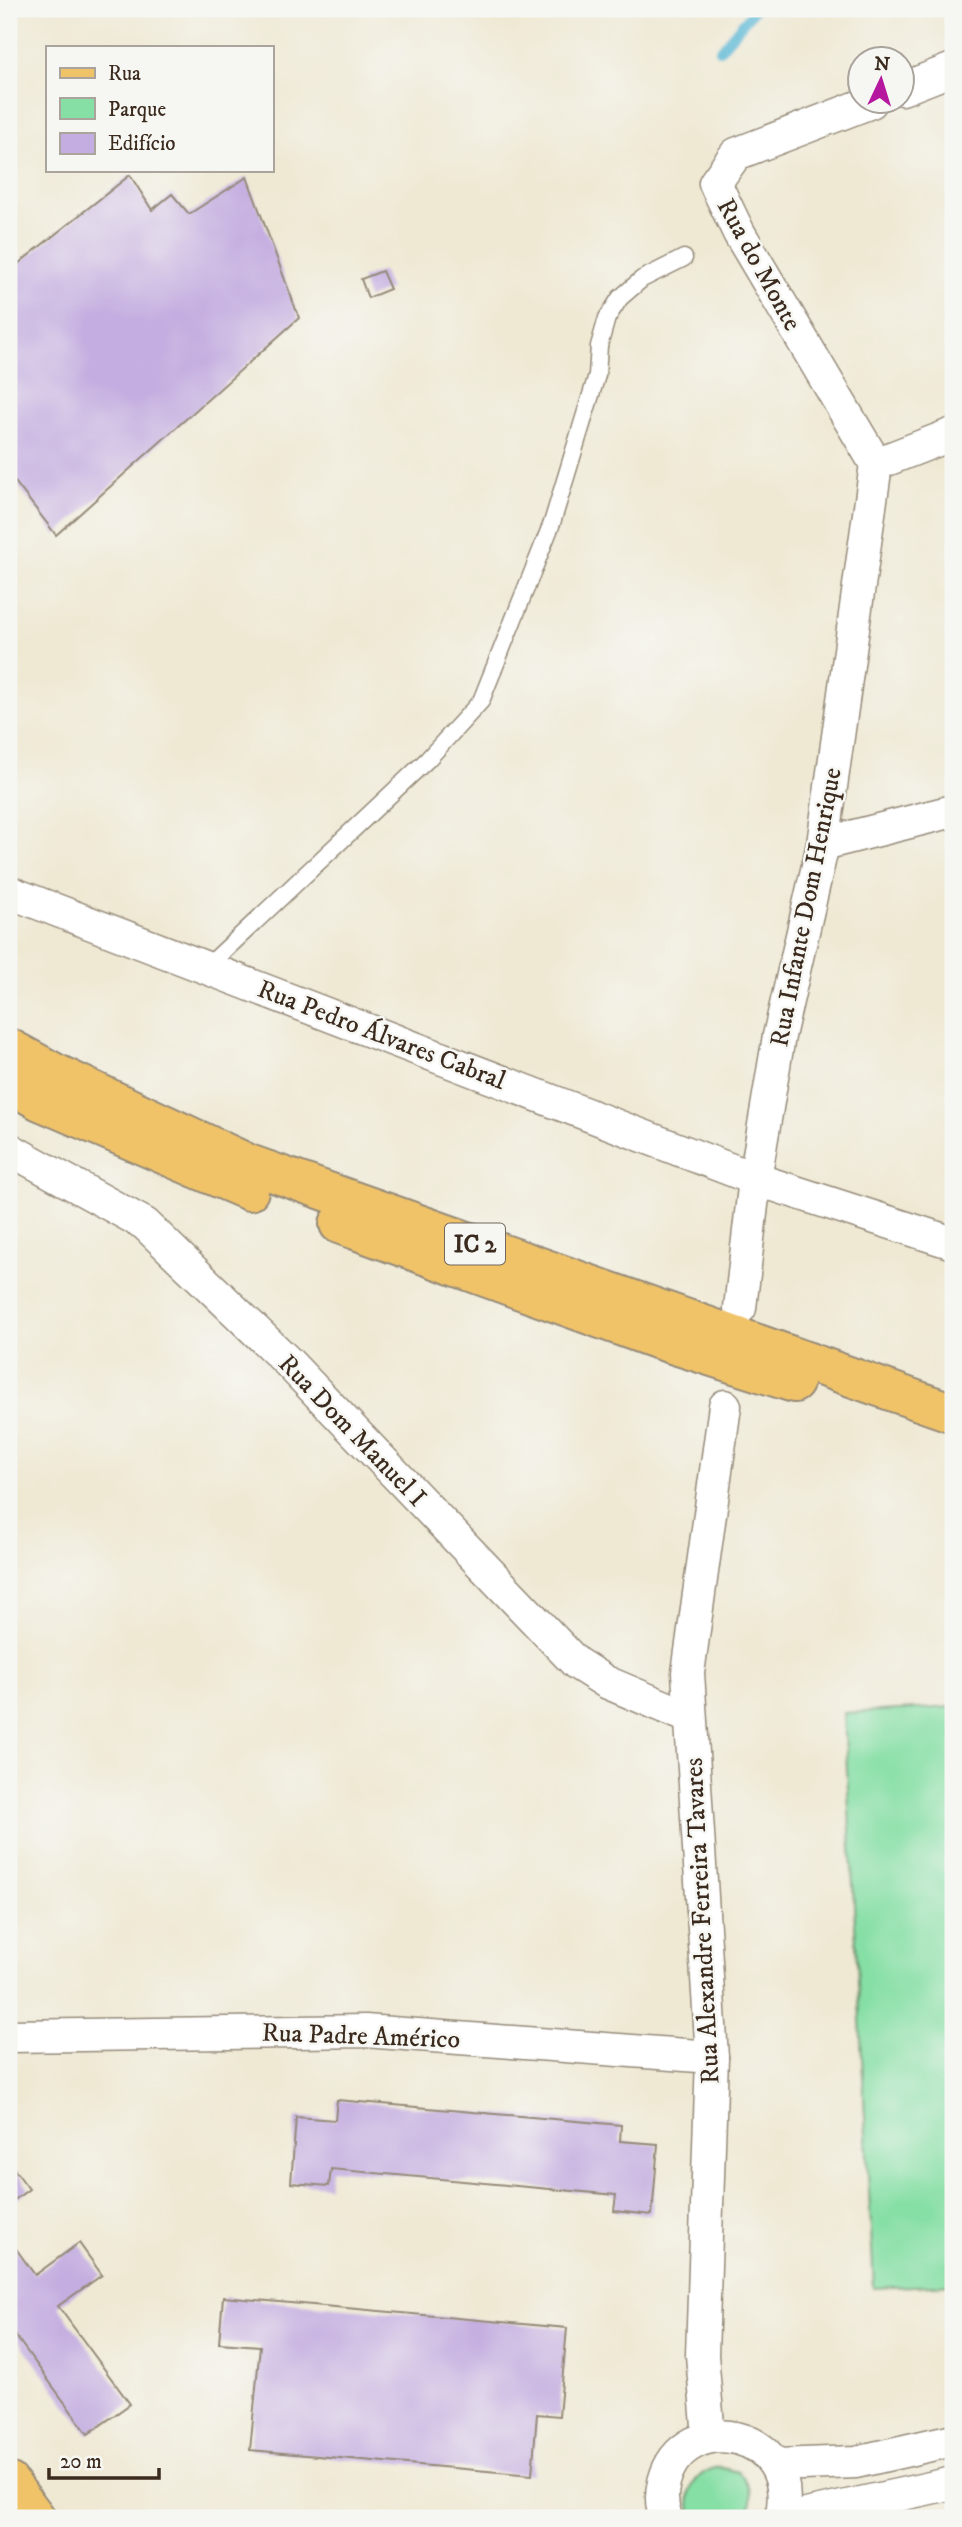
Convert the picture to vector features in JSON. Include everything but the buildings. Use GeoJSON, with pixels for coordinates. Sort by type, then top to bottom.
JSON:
{"type":"FeatureCollection","features":[{"type":"Feature","properties":{"kind":"main road","name":"IC 2"},"geometry":{"type":"LineString","coordinates":[[9,1048],[53,1072],[249,1164],[953,1413]]}},
{"type":"Feature","properties":{"kind":"main road","name":"IC 2"},"geometry":{"type":"LineString","coordinates":[[9,1083],[40,1101],[239,1188],[653,1338],[818,1391],[953,1439]]}},
{"type":"Feature","properties":{"kind":"main road"},"geometry":{"type":"LineString","coordinates":[[9,2482],[36,2518]]}},
{"type":"Feature","properties":{"kind":"street"},"geometry":{"type":"LineString","coordinates":[[916,84],[953,69]]}},
{"type":"Feature","properties":{"kind":"street","name":"Rua do Monte"},"geometry":{"type":"LineString","coordinates":[[846,112],[736,154],[715,183],[739,233],[876,464]]}},
{"type":"Feature","properties":{"kind":"street"},"geometry":{"type":"LineString","coordinates":[[876,464],[953,434]]}},
{"type":"Feature","properties":{"kind":"street","name":"Rua Infante Dom Henrique"},"geometry":{"type":"LineString","coordinates":[[740,1308],[755,1179],[779,1036],[823,844],[876,464]]}},
{"type":"Feature","properties":{"kind":"street"},"geometry":{"type":"LineString","coordinates":[[823,844],[953,811]]}},
{"type":"Feature","properties":{"kind":"street","name":"Rua Pedro Álvares Cabral"},"geometry":{"type":"LineString","coordinates":[[9,892],[755,1179],[953,1242]]}},
{"type":"Feature","properties":{"kind":"street","name":"Rua Dom Manuel I"},"geometry":{"type":"LineString","coordinates":[[9,1149],[145,1224],[288,1362],[576,1663],[606,1682],[690,1717]]}},
{"type":"Feature","properties":{"kind":"street","name":"Rua Alexandre Ferreira Tavares"},"geometry":{"type":"LineString","coordinates":[[709,2437],[702,2355],[712,2057],[688,1673],[725,1406]]}},
{"type":"Feature","properties":{"kind":"street","name":"Rua Padre Américo"},"geometry":{"type":"LineString","coordinates":[[9,2036],[365,2031],[712,2057]]}},
{"type":"Feature","properties":{"kind":"street"},"geometry":{"type":"LineString","coordinates":[[662,2516],[662,2492],[666,2474],[676,2457],[691,2445],[709,2437],[728,2435],[764,2450],[776,2465],[784,2483],[785,2502],[781,2518]]}},
{"type":"Feature","properties":{"kind":"street"},"geometry":{"type":"LineString","coordinates":[[776,2465],[856,2462],[953,2440]]}},
{"type":"Feature","properties":{"kind":"street"},"geometry":{"type":"LineString","coordinates":[[792,2518],[953,2483]]}},
{"type":"Feature","properties":{"kind":"lane"},"geometry":{"type":"LineString","coordinates":[[208,967],[428,760],[481,701],[552,523],[597,375],[599,346],[607,318],[620,298],[642,279],[684,258]]}},
{"type":"Feature","properties":{"kind":"green space"},"geometry":{"type":"Polygon","coordinates":[[[953,1707],[953,2284],[874,2288],[844,1713],[953,1707]]]}},
{"type":"Feature","properties":{"kind":"green space"},"geometry":{"type":"Polygon","coordinates":[[[718,2467],[738,2472],[747,2483],[751,2506],[745,2518],[696,2518],[690,2502],[692,2487],[702,2475],[718,2467]]]}},
{"type":"Feature","properties":{"kind":"waterway"},"geometry":{"type":"LineString","coordinates":[[720,50],[755,9]]}}]}
